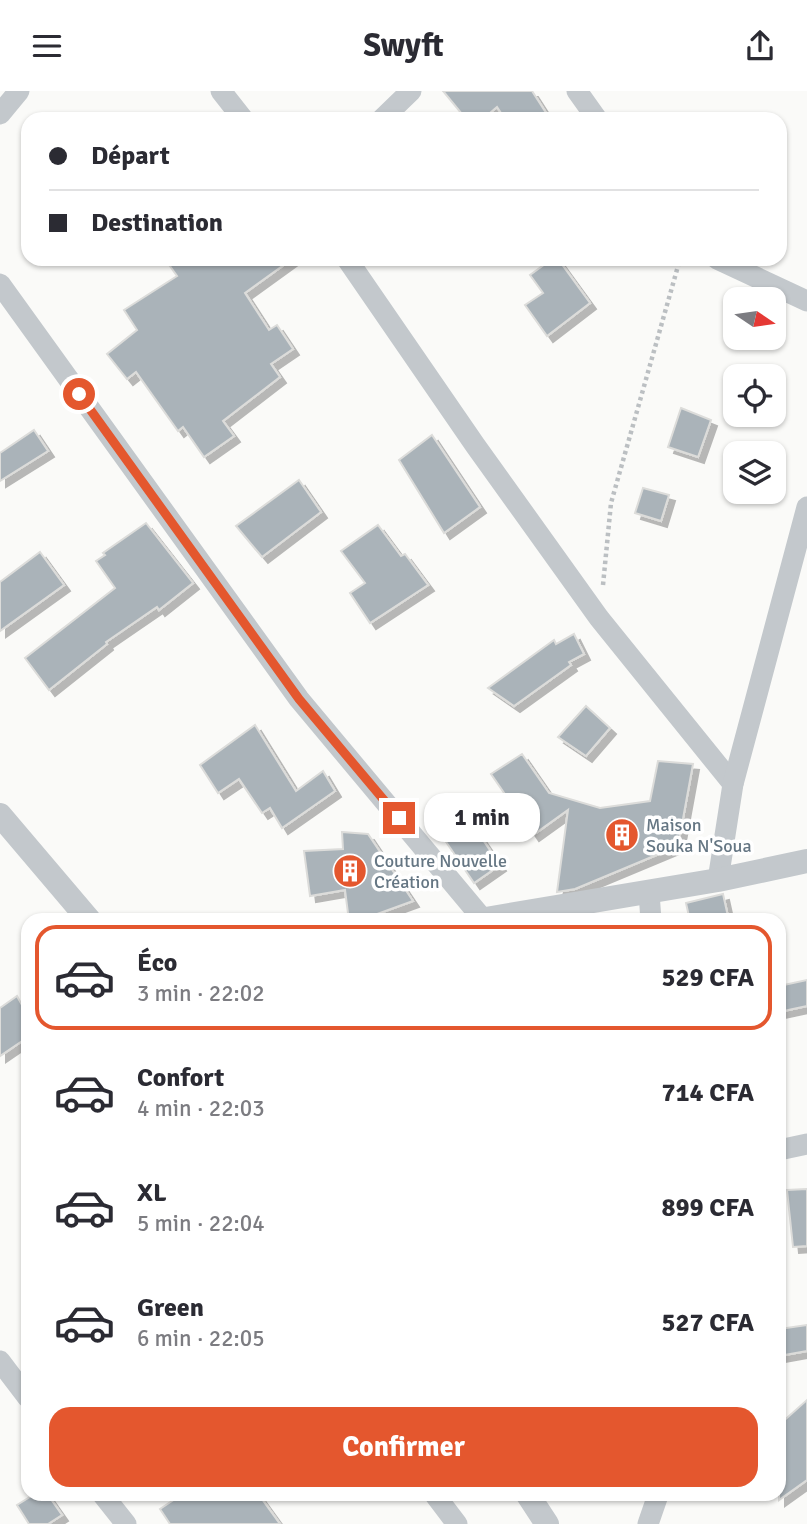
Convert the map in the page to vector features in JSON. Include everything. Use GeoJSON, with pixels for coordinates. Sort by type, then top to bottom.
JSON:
{"type":"FeatureCollection","features":[{"type":"Feature","properties":{"kind":"street"},"geometry":{"type":"LineString","coordinates":[[0,114],[19,91]]}},
{"type":"Feature","properties":{"kind":"street"},"geometry":{"type":"LineString","coordinates":[[221,91],[238,112]]}},
{"type":"Feature","properties":{"kind":"street"},"geometry":{"type":"LineString","coordinates":[[389,112],[411,91]]}},
{"type":"Feature","properties":{"kind":"street"},"geometry":{"type":"LineString","coordinates":[[577,91],[592,112]]}},
{"type":"Feature","properties":{"kind":"street"},"geometry":{"type":"LineString","coordinates":[[352,266],[599,618],[733,784]]}},
{"type":"Feature","properties":{"kind":"street"},"geometry":{"type":"LineString","coordinates":[[732,266],[807,301]]}},
{"type":"Feature","properties":{"kind":"street"},"geometry":{"type":"LineString","coordinates":[[0,284],[299,699],[473,913]]}},
{"type":"Feature","properties":{"kind":"street"},"geometry":{"type":"LineString","coordinates":[[718,880],[733,784],[807,507]]}},
{"type":"Feature","properties":{"kind":"street"},"geometry":{"type":"LineString","coordinates":[[0,815],[83,913]]}},
{"type":"Feature","properties":{"kind":"street"},"geometry":{"type":"LineString","coordinates":[[516,913],[718,880],[807,862]]}},
{"type":"Feature","properties":{"kind":"street"},"geometry":{"type":"LineString","coordinates":[[649,892],[650,913]]}},
{"type":"Feature","properties":{"kind":"street"},"geometry":{"type":"LineString","coordinates":[[786,1148],[807,1144]]}},
{"type":"Feature","properties":{"kind":"street"},"geometry":{"type":"LineString","coordinates":[[0,1361],[21,1389]]}},
{"type":"Feature","properties":{"kind":"street"},"geometry":{"type":"LineString","coordinates":[[108,1501],[126,1524]]}},
{"type":"Feature","properties":{"kind":"street"},"geometry":{"type":"LineString","coordinates":[[440,1501],[457,1524]]}},
{"type":"Feature","properties":{"kind":"street"},"geometry":{"type":"LineString","coordinates":[[532,1501],[547,1524]]}},
{"type":"Feature","properties":{"kind":"street"},"geometry":{"type":"LineString","coordinates":[[648,1524],[656,1501]]}},
{"type":"Feature","properties":{"kind":"path"},"geometry":{"type":"LineString","coordinates":[[599,618],[611,503],[678,266]]}},
{"type":"Feature","properties":{"kind":"building"},"geometry":{"type":"Polygon","coordinates":[[[443,91],[532,91],[546,112],[500,112],[497,107],[491,112],[460,112],[443,91]]]}},
{"type":"Feature","properties":{"kind":"building"},"geometry":{"type":"Polygon","coordinates":[[[170,266],[282,266],[245,293],[269,330],[277,325],[293,349],[271,364],[280,377],[223,421],[234,436],[204,457],[183,427],[178,431],[136,372],[127,379],[107,354],[137,330],[124,310],[177,276],[170,266]]]}},
{"type":"Feature","properties":{"kind":"building"},"geometry":{"type":"Polygon","coordinates":[[[542,266],[563,266],[590,303],[547,336],[525,305],[543,293],[530,275],[542,266]]]}},
{"type":"Feature","properties":{"kind":"building"},"geometry":{"type":"Polygon","coordinates":[[[681,408],[711,420],[698,457],[668,447],[681,408]]]}},
{"type":"Feature","properties":{"kind":"building"},"geometry":{"type":"Polygon","coordinates":[[[34,430],[48,451],[0,481],[0,453],[34,430]]]}},
{"type":"Feature","properties":{"kind":"building"},"geometry":{"type":"Polygon","coordinates":[[[432,435],[480,507],[444,533],[399,460],[432,435]]]}},
{"type":"Feature","properties":{"kind":"building"},"geometry":{"type":"Polygon","coordinates":[[[299,480],[321,512],[262,557],[236,526],[299,480]]]}},
{"type":"Feature","properties":{"kind":"building"},"geometry":{"type":"Polygon","coordinates":[[[643,488],[669,495],[661,521],[635,513],[643,488]]]}},
{"type":"Feature","properties":{"kind":"building"},"geometry":{"type":"Polygon","coordinates":[[[146,523],[193,583],[159,610],[157,607],[106,642],[107,644],[49,690],[25,658],[115,588],[96,561],[105,555],[103,553],[146,523]]]}},
{"type":"Feature","properties":{"kind":"building"},"geometry":{"type":"Polygon","coordinates":[[[378,525],[401,556],[405,554],[428,585],[370,623],[350,593],[365,583],[341,551],[378,525]]]}},
{"type":"Feature","properties":{"kind":"building"},"geometry":{"type":"Polygon","coordinates":[[[40,552],[64,585],[0,631],[0,582],[40,552]]]}},
{"type":"Feature","properties":{"kind":"building"},"geometry":{"type":"Polygon","coordinates":[[[574,634],[584,654],[569,662],[571,665],[514,706],[488,688],[554,640],[556,644],[574,634]]]}},
{"type":"Feature","properties":{"kind":"building"},"geometry":{"type":"Polygon","coordinates":[[[586,706],[610,728],[586,756],[558,737],[586,706]]]}},
{"type":"Feature","properties":{"kind":"building"},"geometry":{"type":"Polygon","coordinates":[[[255,725],[296,791],[323,771],[335,791],[282,828],[270,808],[262,813],[239,779],[218,793],[200,765],[255,725]]]}},
{"type":"Feature","properties":{"kind":"building","name":"Maison Souka N'Soua"},"geometry":{"type":"Polygon","coordinates":[[[522,754],[549,793],[600,808],[650,801],[658,761],[693,764],[678,846],[575,889],[557,892],[568,810],[533,835],[491,774],[522,754]]]}},
{"type":"Feature","properties":{"kind":"building"},"geometry":{"type":"Polygon","coordinates":[[[464,812],[500,865],[474,883],[438,830],[464,812]]]}},
{"type":"Feature","properties":{"kind":"building","name":"Couture Nouvelle Création"},"geometry":{"type":"Polygon","coordinates":[[[342,832],[368,834],[413,901],[380,913],[348,913],[345,890],[310,896],[304,851],[343,849],[342,832]]]}},
{"type":"Feature","properties":{"kind":"building"},"geometry":{"type":"Polygon","coordinates":[[[723,894],[727,913],[688,913],[686,903],[723,894]]]}},
{"type":"Feature","properties":{"kind":"building"},"geometry":{"type":"Polygon","coordinates":[[[807,980],[807,1006],[786,1010],[786,984],[807,980]]]}},
{"type":"Feature","properties":{"kind":"building"},"geometry":{"type":"Polygon","coordinates":[[[17,996],[21,1003],[21,1042],[0,1056],[0,1008],[17,996]]]}},
{"type":"Feature","properties":{"kind":"building"},"geometry":{"type":"Polygon","coordinates":[[[807,1189],[807,1246],[793,1247],[787,1190],[807,1189]]]}},
{"type":"Feature","properties":{"kind":"building"},"geometry":{"type":"Polygon","coordinates":[[[807,1325],[807,1351],[786,1355],[786,1328],[807,1325]]]}},
{"type":"Feature","properties":{"kind":"building"},"geometry":{"type":"Polygon","coordinates":[[[807,1400],[807,1480],[786,1495],[786,1419],[807,1400]]]}},
{"type":"Feature","properties":{"kind":"building"},"geometry":{"type":"Polygon","coordinates":[[[23,1501],[52,1501],[62,1515],[48,1524],[29,1524],[17,1505],[23,1501]]]}},
{"type":"Feature","properties":{"kind":"building"},"geometry":{"type":"Polygon","coordinates":[[[172,1501],[263,1501],[280,1524],[170,1524],[160,1509],[172,1501]]]}},
{"type":"Feature","properties":{"kind":"place","name":"Maison Souka N'Soua"},"geometry":{"type":"Point","coordinates":[622,835]}},
{"type":"Feature","properties":{"kind":"place","name":"Couture Nouvelle Création"},"geometry":{"type":"Point","coordinates":[350,871]}},
{"type":"Feature","properties":{"kind":"route"},"geometry":{"type":"LineString","coordinates":[[79,394],[299,699],[399,818]]}}]}
